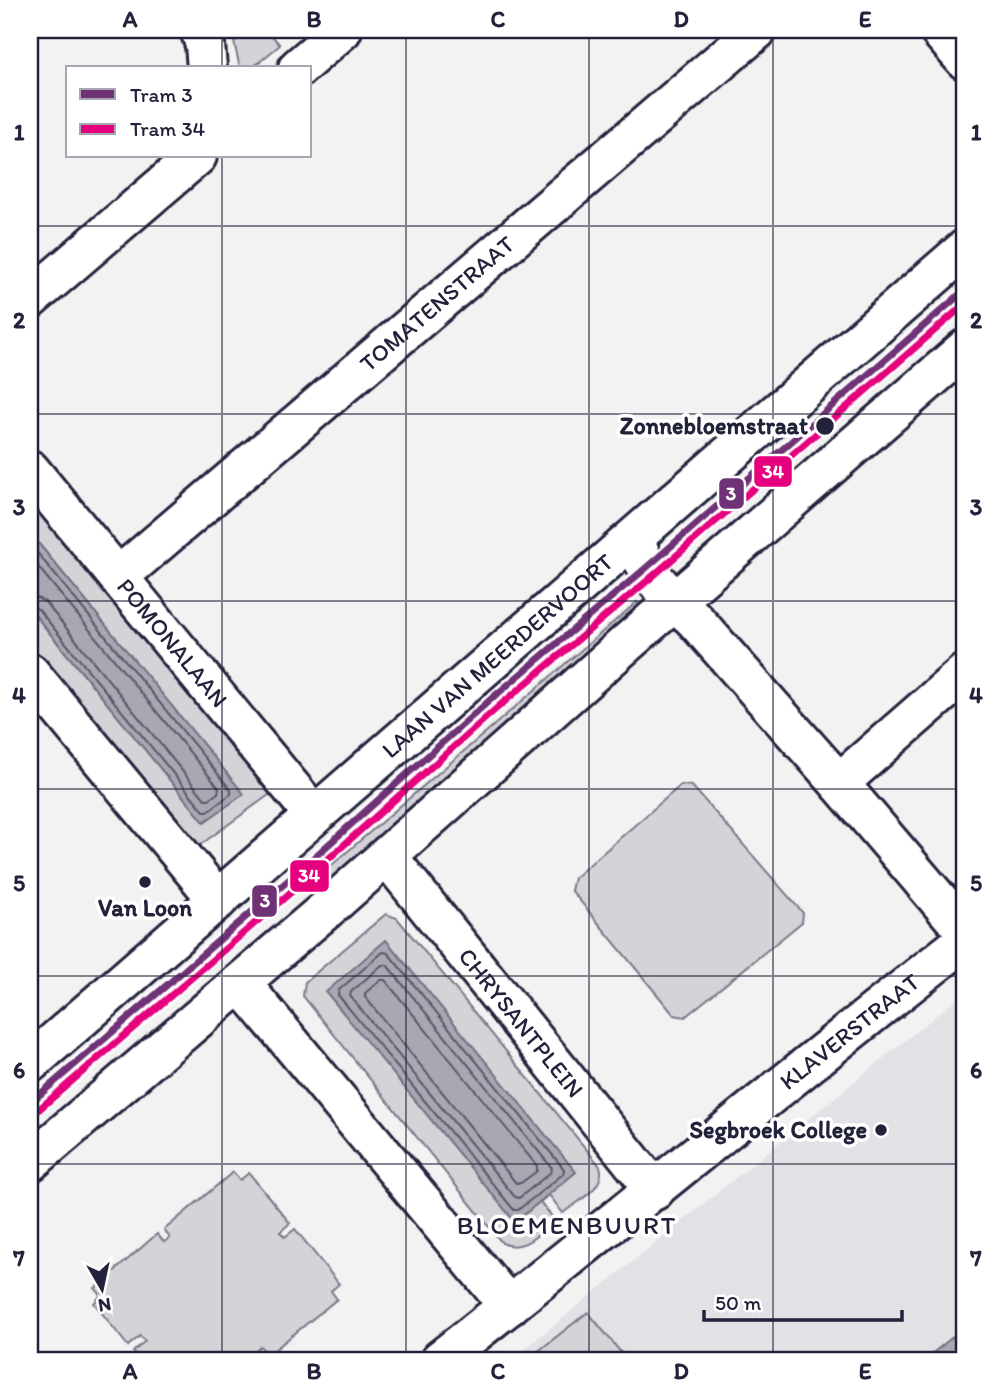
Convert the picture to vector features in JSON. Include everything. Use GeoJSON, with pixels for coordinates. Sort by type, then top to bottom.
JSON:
{"type":"FeatureCollection","features":[{"type":"Feature","properties":{"kind":"street"},"geometry":{"type":"LineString","coordinates":[[200,30],[205,45],[207,66]]}},
{"type":"Feature","properties":{"kind":"street"},"geometry":{"type":"LineString","coordinates":[[300,66],[342,30]]}},
{"type":"Feature","properties":{"kind":"street","name":"TOMATENSTRAAT"},"geometry":{"type":"LineString","coordinates":[[118,577],[757,30]]}},
{"type":"Feature","properties":{"kind":"street"},"geometry":{"type":"LineString","coordinates":[[939,30],[965,60]]}},
{"type":"Feature","properties":{"kind":"street"},"geometry":{"type":"LineString","coordinates":[[30,299],[195,158]]}},
{"type":"Feature","properties":{"kind":"street","name":"LAAN VAN MEERDERVOORT"},"geometry":{"type":"LineString","coordinates":[[30,1063],[965,249]]}},
{"type":"Feature","properties":{"kind":"street"},"geometry":{"type":"LineString","coordinates":[[30,1162],[387,856],[965,349]]}},
{"type":"Feature","properties":{"kind":"street","name":"POMONALAAN"},"geometry":{"type":"LineString","coordinates":[[30,470],[313,816]]}},
{"type":"Feature","properties":{"kind":"street"},"geometry":{"type":"LineString","coordinates":[[635,537],[655,543],[665,551],[685,593],[847,776],[965,898]]}},
{"type":"Feature","properties":{"kind":"street"},"geometry":{"type":"LineString","coordinates":[[30,673],[218,900]]}},
{"type":"Feature","properties":{"kind":"street"},"geometry":{"type":"LineString","coordinates":[[847,776],[965,673]]}},
{"type":"Feature","properties":{"kind":"street"},"geometry":{"type":"LineString","coordinates":[[847,776],[954,918],[965,926]]}},
{"type":"Feature","properties":{"kind":"street","name":"CHRYSANTPLEIN"},"geometry":{"type":"LineString","coordinates":[[387,856],[655,1190]]}},
{"type":"Feature","properties":{"kind":"street","name":"KLAVERSTRAAT"},"geometry":{"type":"LineString","coordinates":[[440,1360],[655,1190],[880,1006],[958,946],[965,945]]}},
{"type":"Feature","properties":{"kind":"street"},"geometry":{"type":"LineString","coordinates":[[239,984],[509,1306]]}},
{"type":"Feature","properties":{"kind":"shaded area"},"geometry":{"type":"Polygon","coordinates":[[[250,30],[267,30],[280,45],[254,66],[240,66],[234,42],[250,30]]]}},
{"type":"Feature","properties":{"kind":"shaded area"},"geometry":{"type":"Polygon","coordinates":[[[30,491],[273,792],[196,848],[30,645],[30,609],[204,822],[243,794],[30,533],[30,491]]]}},
{"type":"Feature","properties":{"kind":"shaded area"},"geometry":{"type":"Polygon","coordinates":[[[637,602],[644,610],[332,889],[323,881],[308,891],[305,888],[637,602]]]}},
{"type":"Feature","properties":{"kind":"shaded area"},"geometry":{"type":"Polygon","coordinates":[[[681,785],[692,786],[803,913],[802,922],[685,1017],[674,1015],[571,890],[574,878],[681,785]]]}},
{"type":"Feature","properties":{"kind":"shaded area"},"geometry":{"type":"Polygon","coordinates":[[[386,914],[397,918],[600,1166],[601,1174],[595,1187],[563,1213],[549,1195],[540,1202],[555,1220],[524,1244],[502,1243],[303,996],[305,982],[386,914]]]}},
{"type":"Feature","properties":{"kind":"shaded area","name":"Segbroek College"},"geometry":{"type":"Polygon","coordinates":[[[965,992],[965,1327],[924,1360],[511,1360],[965,992]]]}},
{"type":"Feature","properties":{"kind":"shaded area"},"geometry":{"type":"Polygon","coordinates":[[[233,1172],[240,1180],[249,1173],[290,1223],[280,1232],[285,1237],[295,1229],[339,1284],[331,1291],[337,1299],[268,1355],[260,1346],[255,1351],[262,1360],[140,1360],[133,1352],[145,1341],[140,1336],[128,1346],[94,1303],[101,1295],[95,1288],[157,1234],[164,1242],[170,1238],[164,1230],[233,1172]]]}},
{"type":"Feature","properties":{"kind":"shaded area"},"geometry":{"type":"Polygon","coordinates":[[[588,1312],[627,1360],[535,1360],[532,1356],[588,1312]]]}},
{"type":"Feature","properties":{"kind":"water"},"geometry":{"type":"Polygon","coordinates":[[[30,533],[244,794],[204,822],[30,609],[30,533]]]}},
{"type":"Feature","properties":{"kind":"water"},"geometry":{"type":"Polygon","coordinates":[[[386,940],[576,1172],[515,1222],[326,992],[386,940]]]}},
{"type":"Feature","properties":{"kind":"water"},"geometry":{"type":"Polygon","coordinates":[[[965,1327],[965,1360],[924,1360],[965,1327]]]}},
{"type":"Feature","properties":{"kind":"tram line","name":"3"},"geometry":{"type":"LineString","coordinates":[[30,1103],[291,878],[490,700],[965,290]]}},
{"type":"Feature","properties":{"kind":"tram line","name":"34"},"geometry":{"type":"LineString","coordinates":[[37,1111],[298,886],[497,708],[965,304]]}},
{"type":"Feature","properties":{"kind":"place","name":"Zonnebloemstraat"},"geometry":{"type":"Point","coordinates":[825,426]}},
{"type":"Feature","properties":{"kind":"place","name":"Van Loon"},"geometry":{"type":"Point","coordinates":[145,882]}},
{"type":"Feature","properties":{"kind":"place","name":"Segbroek College"},"geometry":{"type":"Point","coordinates":[881,1130]}},
{"type":"Feature","properties":{"kind":"district","name":"BLOEMENBUURT"},"geometry":{"type":"Point","coordinates":[567,1225]}}]}
